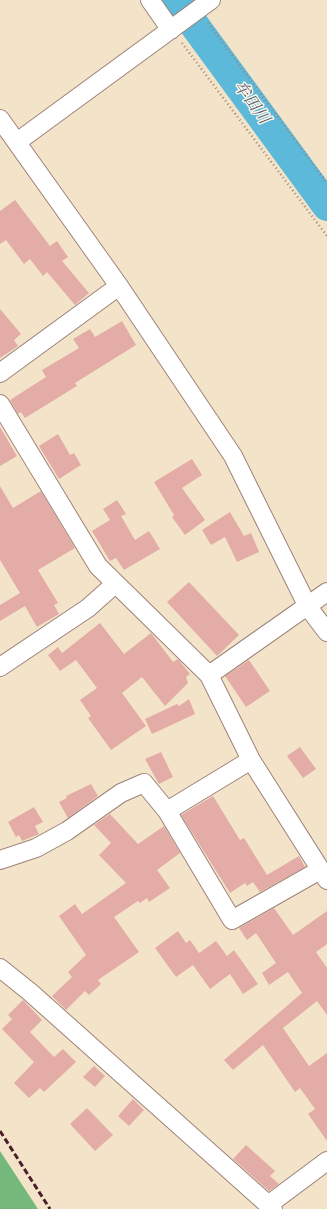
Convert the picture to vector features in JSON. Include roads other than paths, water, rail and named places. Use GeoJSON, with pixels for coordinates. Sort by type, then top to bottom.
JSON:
{"type":"FeatureCollection","features":[{"type":"Feature","properties":{"kind":"street"},"geometry":{"type":"LineString","coordinates":[[150,0],[173,28]]}},
{"type":"Feature","properties":{"kind":"street"},"geometry":{"type":"LineString","coordinates":[[17,142],[201,7]]}},
{"type":"Feature","properties":{"kind":"street"},"geometry":{"type":"LineString","coordinates":[[0,119],[119,286],[232,456],[308,606],[327,632]]}},
{"type":"Feature","properties":{"kind":"street"},"geometry":{"type":"LineString","coordinates":[[0,373],[119,286]]}},
{"type":"Feature","properties":{"kind":"street"},"geometry":{"type":"LineString","coordinates":[[0,404],[7,428],[98,566],[210,675],[251,760],[324,875],[232,920],[168,811],[144,783],[121,793],[67,831],[36,848],[0,860]]}},
{"type":"Feature","properties":{"kind":"street"},"geometry":{"type":"LineString","coordinates":[[0,668],[88,608],[115,584]]}},
{"type":"Feature","properties":{"kind":"street"},"geometry":{"type":"LineString","coordinates":[[210,675],[327,592]]}},
{"type":"Feature","properties":{"kind":"street"},"geometry":{"type":"LineString","coordinates":[[168,811],[251,760]]}},
{"type":"Feature","properties":{"kind":"street"},"geometry":{"type":"LineString","coordinates":[[0,968],[30,992],[270,1207],[327,1161]]}},
{"type":"Feature","properties":{"kind":"waterway","name":"牟田川"},"geometry":{"type":"LineString","coordinates":[[176,0],[327,206]]}},
{"type":"Feature","properties":{"kind":"railway"},"geometry":{"type":"LineString","coordinates":[[0,1131],[50,1209]]}}]}
